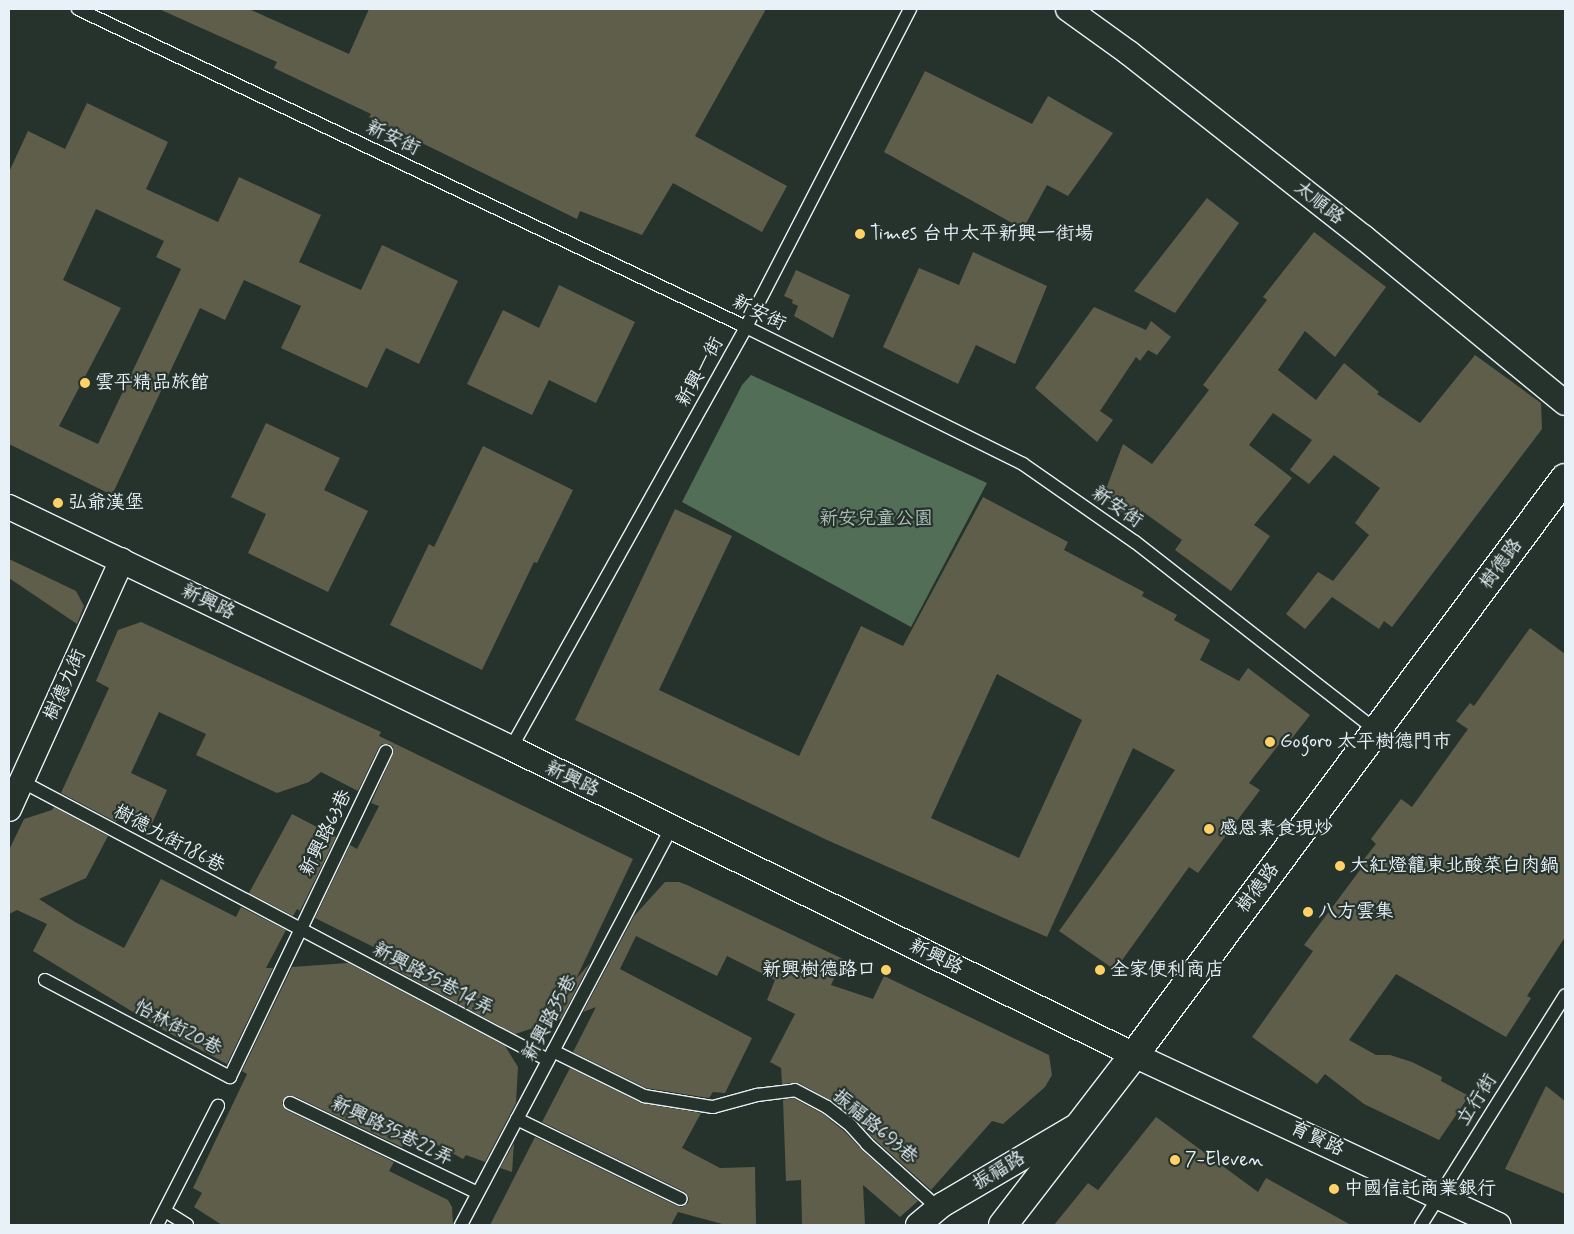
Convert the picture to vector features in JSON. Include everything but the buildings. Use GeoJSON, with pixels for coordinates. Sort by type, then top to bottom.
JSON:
{"type":"FeatureCollection","features":[{"type":"Feature","properties":{"kind":"street","name":"太順路"},"geometry":{"type":"LineString","coordinates":[[1068,9],[1129,53],[1363,237],[1565,403]]}},
{"type":"Feature","properties":{"kind":"street","name":"樹德路"},"geometry":{"type":"LineString","coordinates":[[1004,1225],[1134,1055],[1565,478]]}},
{"type":"Feature","properties":{"kind":"street","name":"新興路"},"geometry":{"type":"LineString","coordinates":[[9,506],[511,748],[1134,1055]]}},
{"type":"Feature","properties":{"kind":"street","name":"樹德九街"},"geometry":{"type":"LineString","coordinates":[[9,809],[122,560]]}},
{"type":"Feature","properties":{"kind":"street","name":"育賢路"},"geometry":{"type":"LineString","coordinates":[[1134,1055],[1498,1225]]}},
{"type":"Feature","properties":{"kind":"street","name":"振福路"},"geometry":{"type":"LineString","coordinates":[[918,1225],[938,1208],[1084,1121]]}},
{"type":"Feature","properties":{"kind":"lane","name":"新安街"},"geometry":{"type":"LineString","coordinates":[[78,9],[746,327],[1023,464],[1135,542],[1376,730]]}},
{"type":"Feature","properties":{"kind":"lane","name":"新興一街"},"geometry":{"type":"LineString","coordinates":[[511,748],[746,327],[910,9]]}},
{"type":"Feature","properties":{"kind":"lane","name":"新興路63巷"},"geometry":{"type":"LineString","coordinates":[[300,930],[386,751]]}},
{"type":"Feature","properties":{"kind":"lane","name":"樹德九街186巷"},"geometry":{"type":"LineString","coordinates":[[22,782],[300,930]]}},
{"type":"Feature","properties":{"kind":"lane","name":"新興路35巷"},"geometry":{"type":"LineString","coordinates":[[461,1225],[671,828]]}},
{"type":"Feature","properties":{"kind":"lane","name":"怡林街20巷"},"geometry":{"type":"LineString","coordinates":[[45,980],[230,1077],[300,930]]}},
{"type":"Feature","properties":{"kind":"lane","name":"新興路35巷14弄"},"geometry":{"type":"LineString","coordinates":[[300,930],[551,1056]]}},
{"type":"Feature","properties":{"kind":"lane","name":"立行街"},"geometry":{"type":"LineString","coordinates":[[1421,1225],[1565,995]]}},
{"type":"Feature","properties":{"kind":"lane","name":"振福路693巷"},"geometry":{"type":"LineString","coordinates":[[551,1056],[644,1096],[714,1107],[757,1095],[795,1090],[827,1107],[851,1126],[867,1144],[938,1208]]}},
{"type":"Feature","properties":{"kind":"lane","name":"新興路35巷22弄"},"geometry":{"type":"LineString","coordinates":[[290,1103],[478,1193]]}},
{"type":"Feature","properties":{"kind":"lane"},"geometry":{"type":"LineString","coordinates":[[157,1225],[218,1106]]}},
{"type":"Feature","properties":{"kind":"lane"},"geometry":{"type":"LineString","coordinates":[[517,1119],[680,1199]]}},
{"type":"Feature","properties":{"kind":"lane"},"geometry":{"type":"LineString","coordinates":[[165,1211],[188,1225]]}},
{"type":"Feature","properties":{"kind":"green space","name":"新安兒童公園"},"geometry":{"type":"Polygon","coordinates":[[[751,375],[987,483],[911,627],[682,502],[742,385],[751,375]]]}},
{"type":"Feature","properties":{"kind":"place","name":"Times 台中太平新興一街場"},"geometry":{"type":"Point","coordinates":[860,234]}},
{"type":"Feature","properties":{"kind":"place","name":"雲平精品旅館"},"geometry":{"type":"Point","coordinates":[85,383]}},
{"type":"Feature","properties":{"kind":"place","name":"弘爺漢堡"},"geometry":{"type":"Point","coordinates":[58,503]}},
{"type":"Feature","properties":{"kind":"place","name":"Gogoro 太平樹德門市"},"geometry":{"type":"Point","coordinates":[1270,742]}},
{"type":"Feature","properties":{"kind":"place","name":"感恩素食現炒"},"geometry":{"type":"Point","coordinates":[1209,829]}},
{"type":"Feature","properties":{"kind":"place","name":"大紅燈籠東北酸菜白肉鍋"},"geometry":{"type":"Point","coordinates":[1340,866]}},
{"type":"Feature","properties":{"kind":"place","name":"八方雲集"},"geometry":{"type":"Point","coordinates":[1308,912]}},
{"type":"Feature","properties":{"kind":"place","name":"新興樹德路口"},"geometry":{"type":"Point","coordinates":[886,970]}},
{"type":"Feature","properties":{"kind":"place","name":"全家便利商店"},"geometry":{"type":"Point","coordinates":[1100,970]}},
{"type":"Feature","properties":{"kind":"place","name":"7-Eleven"},"geometry":{"type":"Point","coordinates":[1175,1160]}},
{"type":"Feature","properties":{"kind":"place","name":"中國信託商業銀行"},"geometry":{"type":"Point","coordinates":[1334,1189]}}]}
